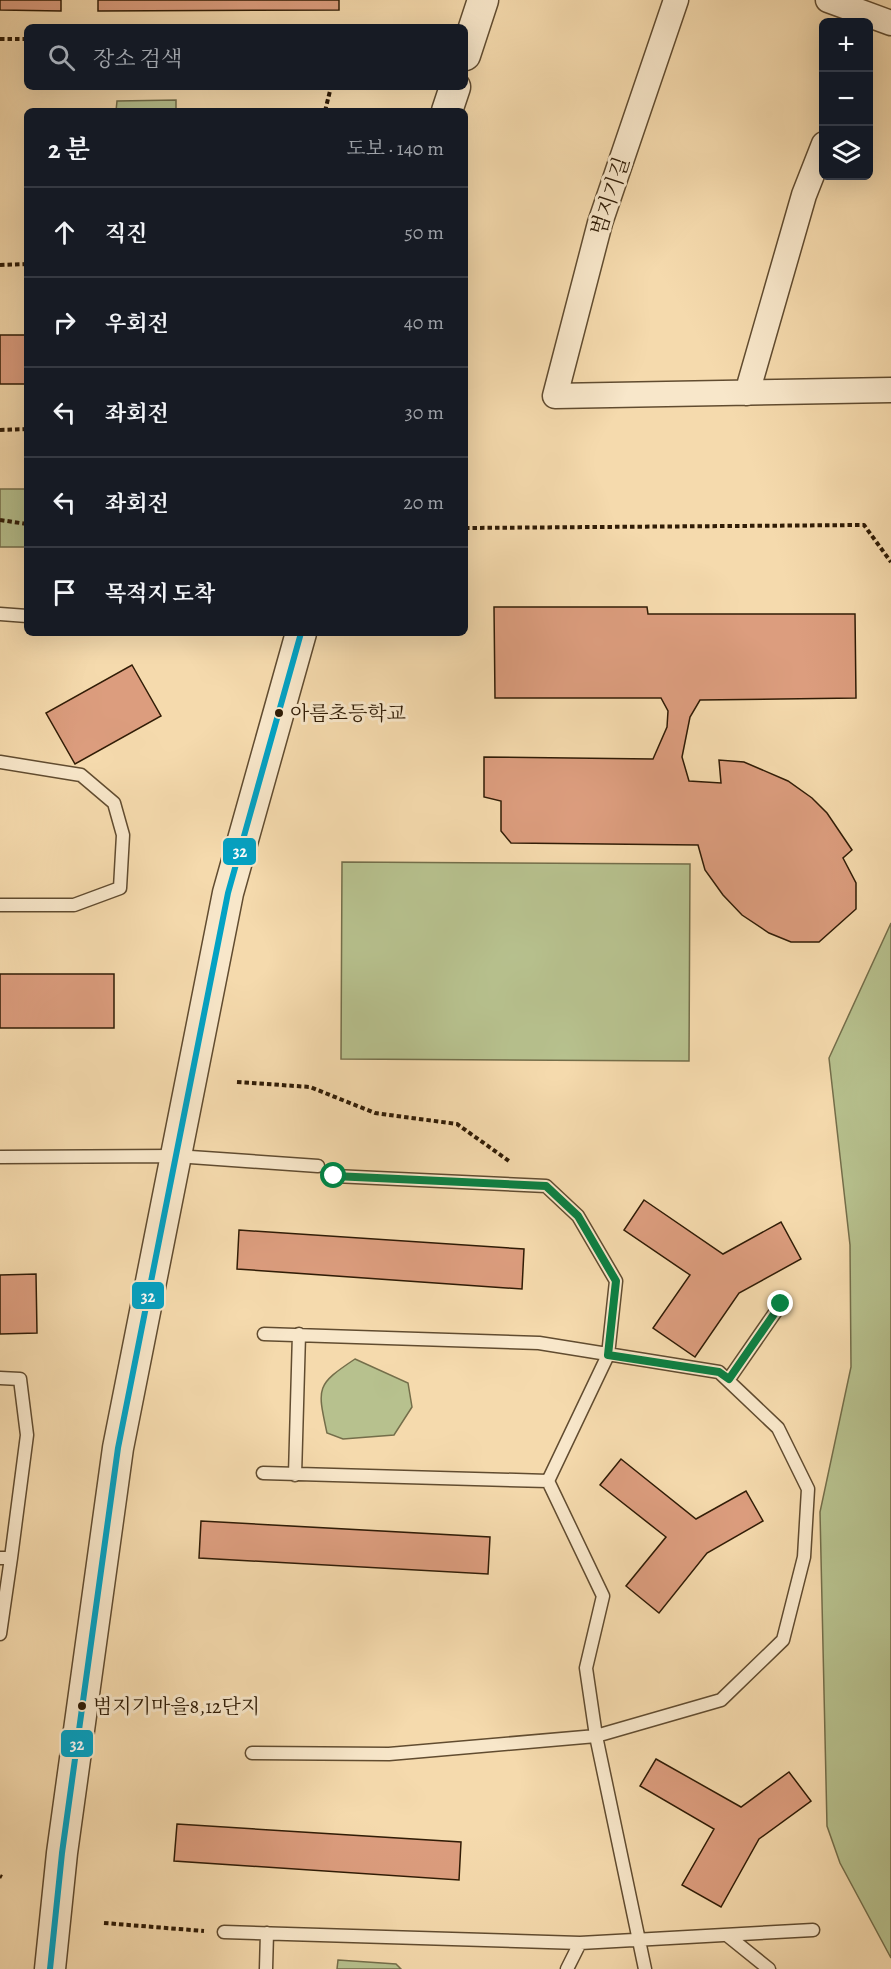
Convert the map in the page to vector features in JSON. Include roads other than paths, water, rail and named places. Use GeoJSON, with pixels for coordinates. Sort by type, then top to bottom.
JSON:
{"type":"FeatureCollection","features":[{"type":"Feature","properties":{"kind":"street"},"geometry":{"type":"LineString","coordinates":[[468,47],[483,0]]}},
{"type":"Feature","properties":{"kind":"street","name":"범지기길"},"geometry":{"type":"LineString","coordinates":[[676,0],[600,223],[555,396],[747,393]]}},
{"type":"Feature","properties":{"kind":"street"},"geometry":{"type":"LineString","coordinates":[[828,0],[877,15]]}},
{"type":"Feature","properties":{"kind":"street"},"geometry":{"type":"LineString","coordinates":[[448,108],[454,90]]}},
{"type":"Feature","properties":{"kind":"street"},"geometry":{"type":"LineString","coordinates":[[819,157],[804,195],[747,393],[891,390]]}},
{"type":"Feature","properties":{"kind":"street"},"geometry":{"type":"LineString","coordinates":[[50,1969],[62,1853],[118,1448],[228,893],[300,636]]}},
{"type":"Feature","properties":{"kind":"lane"},"geometry":{"type":"LineString","coordinates":[[0,614],[24,616]]}},
{"type":"Feature","properties":{"kind":"lane"},"geometry":{"type":"LineString","coordinates":[[0,762],[81,775],[114,803],[123,835],[120,888],[74,905],[0,905]]}},
{"type":"Feature","properties":{"kind":"lane"},"geometry":{"type":"LineString","coordinates":[[0,1157],[176,1156],[318,1166]]}},
{"type":"Feature","properties":{"kind":"lane"},"geometry":{"type":"LineString","coordinates":[[334,1176],[546,1186],[578,1216],[616,1281],[608,1355],[548,1480]]}},
{"type":"Feature","properties":{"kind":"lane"},"geometry":{"type":"LineString","coordinates":[[729,1379],[781,1304]]}},
{"type":"Feature","properties":{"kind":"lane"},"geometry":{"type":"LineString","coordinates":[[252,1753],[389,1754],[596,1736],[721,1700],[783,1640],[804,1557],[808,1489],[778,1428],[729,1379],[719,1372],[539,1343],[264,1334]]}},
{"type":"Feature","properties":{"kind":"lane"},"geometry":{"type":"LineString","coordinates":[[295,1475],[299,1335]]}},
{"type":"Feature","properties":{"kind":"lane"},"geometry":{"type":"LineString","coordinates":[[0,1378],[20,1379],[27,1435],[5,1558],[0,1634]]}},
{"type":"Feature","properties":{"kind":"lane"},"geometry":{"type":"LineString","coordinates":[[263,1473],[548,1480]]}},
{"type":"Feature","properties":{"kind":"lane"},"geometry":{"type":"LineString","coordinates":[[548,1480],[603,1596],[586,1668],[596,1736],[641,1941],[645,1969]]}},
{"type":"Feature","properties":{"kind":"lane"},"geometry":{"type":"LineString","coordinates":[[224,1932],[580,1943],[813,1930]]}},
{"type":"Feature","properties":{"kind":"lane"},"geometry":{"type":"LineString","coordinates":[[266,1969],[267,1933]]}},
{"type":"Feature","properties":{"kind":"lane"},"geometry":{"type":"LineString","coordinates":[[728,1936],[769,1969]]}},
{"type":"Feature","properties":{"kind":"lane"},"geometry":{"type":"LineString","coordinates":[[567,1969],[580,1943]]}},
{"type":"Feature","properties":{"kind":"place","name":"아름초등학교"},"geometry":{"type":"Point","coordinates":[279,713]}},
{"type":"Feature","properties":{"kind":"place","name":"범지기마을8,12단지"},"geometry":{"type":"Point","coordinates":[82,1706]}}]}
